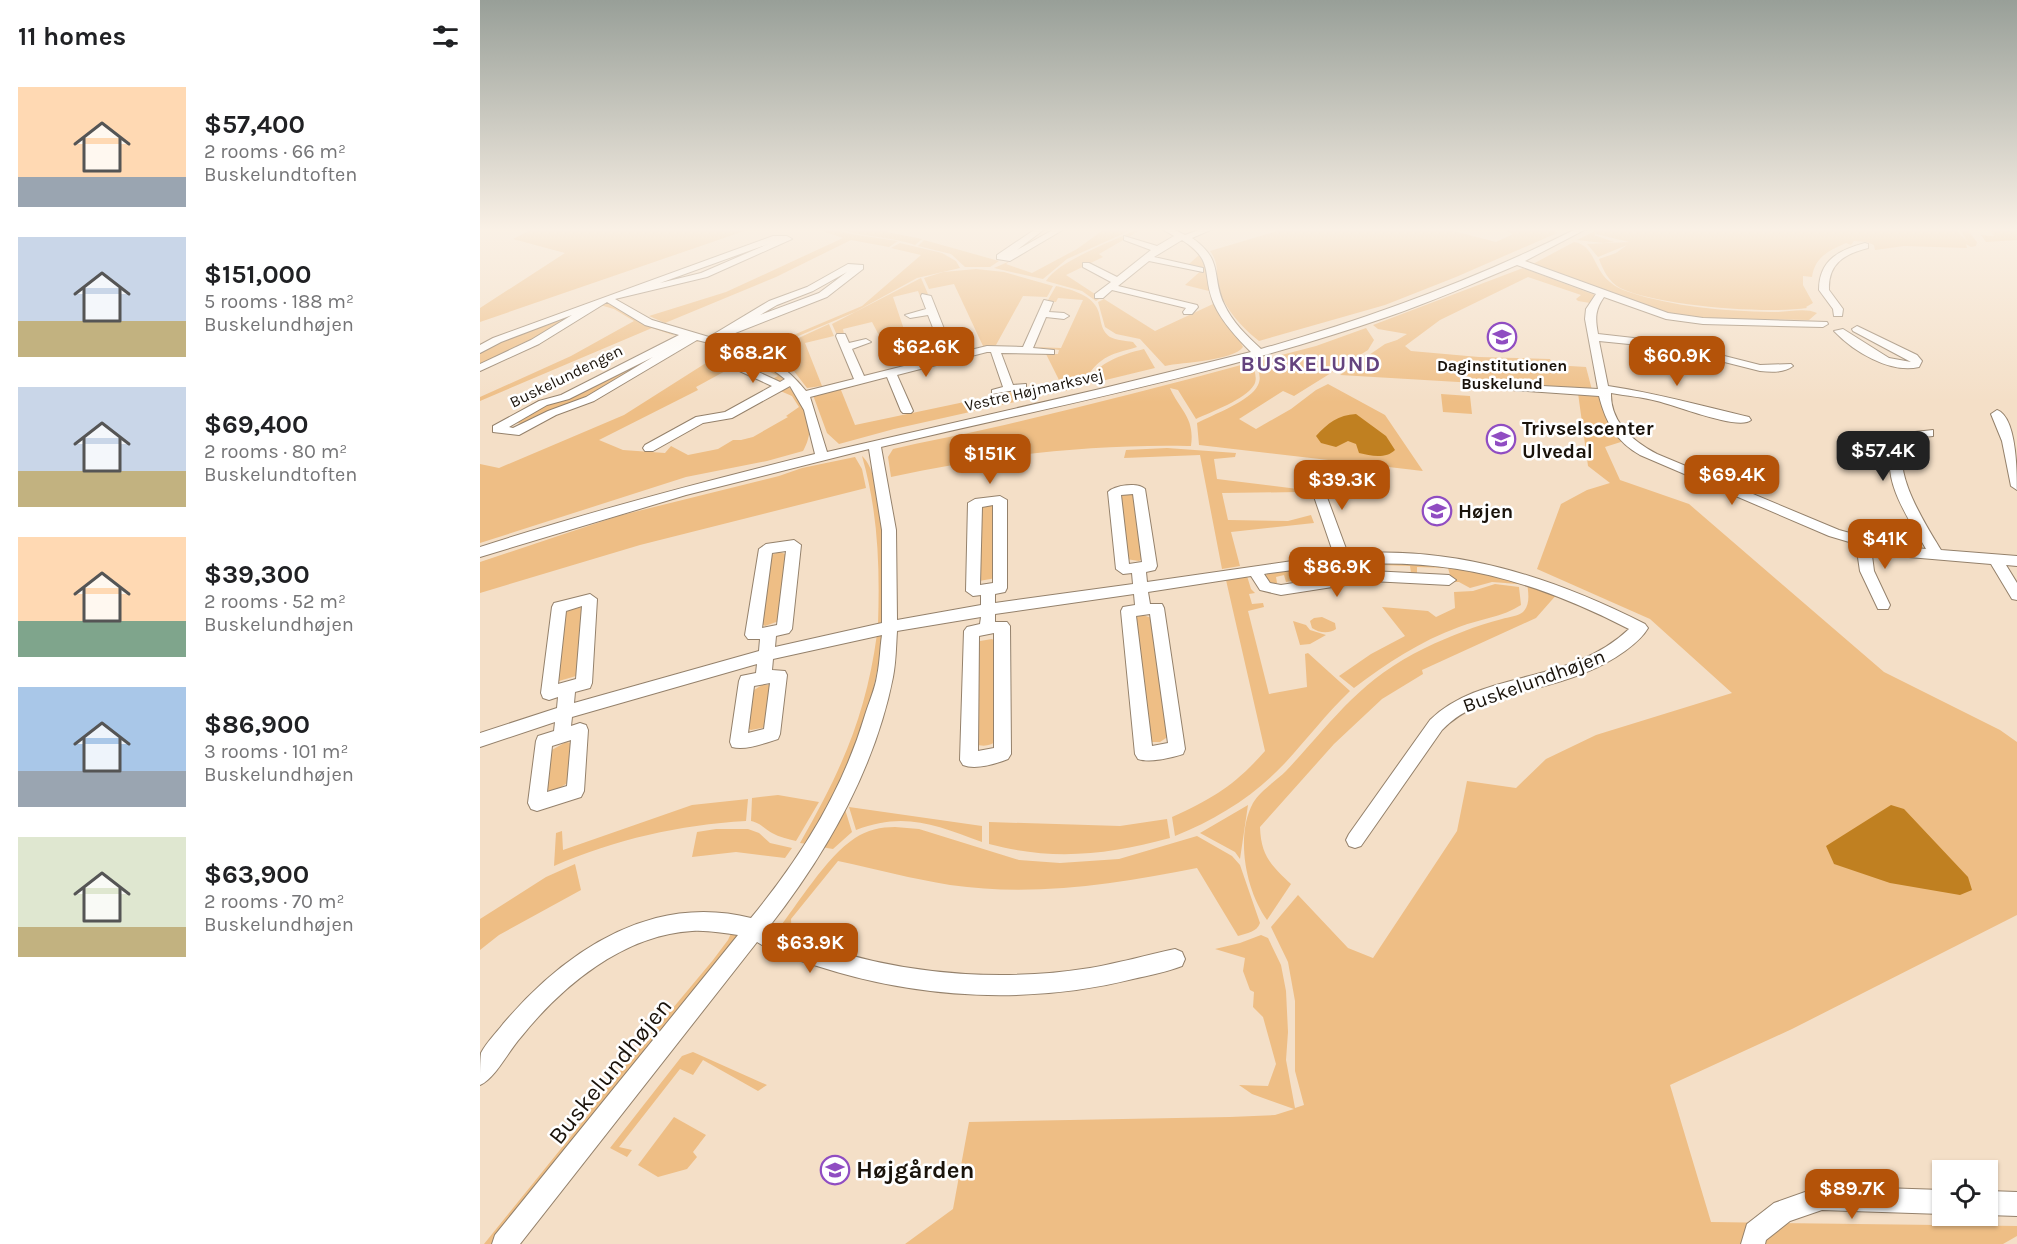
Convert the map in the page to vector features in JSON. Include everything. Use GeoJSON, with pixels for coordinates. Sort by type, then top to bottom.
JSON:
{"type":"FeatureCollection","features":[{"type":"Feature","properties":{"kind":"street"},"geometry":{"type":"LineString","coordinates":[[480,350],[497,340],[641,286]]}},
{"type":"Feature","properties":{"kind":"street"},"geometry":{"type":"LineString","coordinates":[[480,369],[535,342],[607,298],[657,286]]}},
{"type":"Feature","properties":{"kind":"street"},"geometry":{"type":"LineString","coordinates":[[711,340],[773,303],[815,286]]}},
{"type":"Feature","properties":{"kind":"street"},"geometry":{"type":"LineString","coordinates":[[722,333],[824,295],[836,286]]}},
{"type":"Feature","properties":{"kind":"street"},"geometry":{"type":"LineString","coordinates":[[1099,296],[1111,286]]}},
{"type":"Feature","properties":{"kind":"street"},"geometry":{"type":"LineString","coordinates":[[1121,286],[1193,307],[1188,312]]}},
{"type":"Feature","properties":{"kind":"street"},"geometry":{"type":"LineString","coordinates":[[1215,286],[1217,299],[1226,316],[1259,353]]}},
{"type":"Feature","properties":{"kind":"street","name":"Vestre Højmarksvej"},"geometry":{"type":"LineString","coordinates":[[480,552],[620,507],[822,456],[1179,374],[1259,353],[1371,318],[1457,286]]}},
{"type":"Feature","properties":{"kind":"street"},"geometry":{"type":"LineString","coordinates":[[1583,286],[1653,312],[1683,319],[1822,324],[1839,331],[1896,364],[1908,366],[1915,365],[1917,362],[1914,357],[1857,329],[1850,332],[1839,331]]}},
{"type":"Feature","properties":{"kind":"street"},"geometry":{"type":"LineString","coordinates":[[1825,286],[1824,290],[1838,309],[1838,314]]}},
{"type":"Feature","properties":{"kind":"street"},"geometry":{"type":"LineString","coordinates":[[1601,293],[1591,309],[1590,319],[1605,391],[1613,421],[1621,434],[1635,446],[1653,457],[1834,533],[1863,542],[1897,551],[2017,561]]}},
{"type":"Feature","properties":{"kind":"street"},"geometry":{"type":"LineString","coordinates":[[926,296],[950,357]]}},
{"type":"Feature","properties":{"kind":"street"},"geometry":{"type":"LineString","coordinates":[[607,298],[654,325],[733,345],[777,364],[802,395],[815,424],[822,456]]}},
{"type":"Feature","properties":{"kind":"street"},"geometry":{"type":"LineString","coordinates":[[1027,350],[1048,302]]}},
{"type":"Feature","properties":{"kind":"street"},"geometry":{"type":"LineString","coordinates":[[910,315],[932,311]]}},
{"type":"Feature","properties":{"kind":"street"},"geometry":{"type":"LineString","coordinates":[[1822,324],[1820,321],[1822,316],[1838,314],[1856,322],[1857,329]]}},
{"type":"Feature","properties":{"kind":"street"},"geometry":{"type":"LineString","coordinates":[[1042,315],[1064,316]]}},
{"type":"Feature","properties":{"kind":"street","name":"Buskelundengen"},"geometry":{"type":"LineString","coordinates":[[692,335],[590,399],[552,413],[515,432],[497,429],[543,403],[565,397],[692,335]]}},
{"type":"Feature","properties":{"kind":"street"},"geometry":{"type":"LineString","coordinates":[[1594,337],[1669,345],[1760,368],[1774,369],[1788,366]]}},
{"type":"Feature","properties":{"kind":"street"},"geometry":{"type":"LineString","coordinates":[[860,380],[843,342],[866,342]]}},
{"type":"Feature","properties":{"kind":"street"},"geometry":{"type":"LineString","coordinates":[[996,349],[996,357],[1009,389]]}},
{"type":"Feature","properties":{"kind":"street"},"geometry":{"type":"LineString","coordinates":[[802,395],[950,357],[996,349],[1050,351]]}},
{"type":"Feature","properties":{"kind":"street"},"geometry":{"type":"LineString","coordinates":[[737,366],[780,386]]}},
{"type":"Feature","properties":{"kind":"street"},"geometry":{"type":"LineString","coordinates":[[890,372],[907,411]]}},
{"type":"Feature","properties":{"kind":"street"},"geometry":{"type":"LineString","coordinates":[[649,448],[700,420],[728,415],[792,380]]}},
{"type":"Feature","properties":{"kind":"street"},"geometry":{"type":"LineString","coordinates":[[996,392],[1022,386]]}},
{"type":"Feature","properties":{"kind":"street"},"geometry":{"type":"LineString","coordinates":[[1488,386],[1605,391],[1657,397],[1725,417],[1745,420]]}},
{"type":"Feature","properties":{"kind":"street"},"geometry":{"type":"LineString","coordinates":[[1997,414],[2008,441],[2017,486]]}},
{"type":"Feature","properties":{"kind":"street"},"geometry":{"type":"LineString","coordinates":[[1929,433],[1911,436],[1901,446],[1897,459],[1897,474],[1901,490],[1937,555]]}},
{"type":"Feature","properties":{"kind":"street","name":"Buskelundhøjen"},"geometry":{"type":"LineString","coordinates":[[504,1244],[756,930],[797,875],[848,787],[869,731],[885,676],[890,627],[889,530],[874,444]]}},
{"type":"Feature","properties":{"kind":"street"},"geometry":{"type":"LineString","coordinates":[[1312,473],[1343,560]]}},
{"type":"Feature","properties":{"kind":"street"},"geometry":{"type":"LineString","coordinates":[[1139,489],[1150,566],[1137,568],[1123,569],[1114,492],[1139,489]]}},
{"type":"Feature","properties":{"kind":"street"},"geometry":{"type":"LineString","coordinates":[[1000,500],[1000,588],[988,589],[973,591],[975,503],[1000,500]]}},
{"type":"Feature","properties":{"kind":"street"},"geometry":{"type":"LineString","coordinates":[[1863,542],[1867,571],[1883,605]]}},
{"type":"Feature","properties":{"kind":"street"},"geometry":{"type":"LineString","coordinates":[[794,545],[784,629],[769,632],[753,635],[766,549],[794,545]]}},
{"type":"Feature","properties":{"kind":"street","name":"Buskelundhøjen"},"geometry":{"type":"LineString","coordinates":[[480,740],[564,712],[766,656],[890,627],[988,610],[1343,560],[1416,558],[1450,561],[1513,574],[1594,604],[1640,628],[1625,645],[1607,657],[1582,668],[1473,700],[1453,710],[1436,725],[1355,840]]}},
{"type":"Feature","properties":{"kind":"street"},"geometry":{"type":"LineString","coordinates":[[1995,559],[2017,595]]}},
{"type":"Feature","properties":{"kind":"street"},"geometry":{"type":"LineString","coordinates":[[1137,568],[1143,610]]}},
{"type":"Feature","properties":{"kind":"street"},"geometry":{"type":"LineString","coordinates":[[1256,572],[1262,585],[1267,589],[1281,590],[1371,576],[1449,580]]}},
{"type":"Feature","properties":{"kind":"street"},"geometry":{"type":"LineString","coordinates":[[988,589],[988,629]]}},
{"type":"Feature","properties":{"kind":"street"},"geometry":{"type":"LineString","coordinates":[[590,599],[584,683],[567,688],[549,693],[559,607],[590,599]]}},
{"type":"Feature","properties":{"kind":"street"},"geometry":{"type":"LineString","coordinates":[[1157,608],[1177,749],[1144,754],[1128,612],[1143,610],[1157,608]]}},
{"type":"Feature","properties":{"kind":"street"},"geometry":{"type":"LineString","coordinates":[[1002,627],[1002,754],[969,760],[972,631],[988,629],[1002,627]]}},
{"type":"Feature","properties":{"kind":"street"},"geometry":{"type":"LineString","coordinates":[[763,678],[769,632]]}},
{"type":"Feature","properties":{"kind":"street"},"geometry":{"type":"LineString","coordinates":[[562,736],[567,688]]}},
{"type":"Feature","properties":{"kind":"street"},"geometry":{"type":"LineString","coordinates":[[480,1074],[492,1054],[530,1008],[567,974],[616,943],[666,925],[707,920],[756,930],[768,938],[842,966],[925,980],[1008,985],[1079,980],[1175,959]]}},
{"type":"Feature","properties":{"kind":"street"},"geometry":{"type":"LineString","coordinates":[[1753,1244],[1756,1233],[1783,1212],[1822,1198],[1932,1202]]}},
{"type":"Feature","properties":{"kind":"street"},"geometry":{"type":"LineString","coordinates":[[1998,1203],[2017,1204]]}},
{"type":"Feature","properties":{"kind":"shaded area"},"geometry":{"type":"Polygon","coordinates":[[[514,286],[584,286],[480,322],[480,308],[514,286]]]}},
{"type":"Feature","properties":{"kind":"shaded area"},"geometry":{"type":"Polygon","coordinates":[[[739,286],[754,286],[665,323],[649,316],[739,286]]]}},
{"type":"Feature","properties":{"kind":"shaded area"},"geometry":{"type":"Polygon","coordinates":[[[885,286],[902,286],[855,312],[763,351],[760,349],[862,306],[885,286]]]}},
{"type":"Feature","properties":{"kind":"shaded area"},"geometry":{"type":"Polygon","coordinates":[[[905,286],[925,286],[928,294],[920,296],[918,291],[893,297],[915,362],[895,366],[872,322],[843,329],[844,334],[836,333],[832,324],[905,286]]]}},
{"type":"Feature","properties":{"kind":"shaded area"},"geometry":{"type":"Polygon","coordinates":[[[928,286],[944,286],[929,289],[928,286]]]}},
{"type":"Feature","properties":{"kind":"shaded area"},"geometry":{"type":"Polygon","coordinates":[[[955,286],[1053,286],[1047,297],[1023,296],[996,345],[983,346],[955,286]]]}},
{"type":"Feature","properties":{"kind":"shaded area"},"geometry":{"type":"Polygon","coordinates":[[[1056,286],[1079,293],[1094,303],[1106,334],[1115,339],[1133,342],[1137,347],[1105,358],[1083,381],[1070,389],[1078,388],[894,429],[839,444],[827,433],[813,395],[873,379],[875,380],[841,390],[855,425],[1060,382],[1046,354],[1058,354],[1059,350],[1034,347],[1061,348],[1083,300],[1058,298],[1056,302],[1050,302],[1048,300],[1056,286]]]}},
{"type":"Feature","properties":{"kind":"shaded area"},"geometry":{"type":"Polygon","coordinates":[[[1064,286],[1083,286],[1101,298],[1096,301],[1082,291],[1064,286]]]}},
{"type":"Feature","properties":{"kind":"shaded area"},"geometry":{"type":"Polygon","coordinates":[[[1189,286],[1215,286],[1243,347],[1238,352],[1219,358],[1165,366],[1140,339],[1116,334],[1105,327],[1098,302],[1104,299],[1155,331],[1213,304],[1209,291],[1189,286]]]}},
{"type":"Feature","properties":{"kind":"shaded area"},"geometry":{"type":"Polygon","coordinates":[[[1433,286],[1385,305],[1259,341],[1238,321],[1226,305],[1219,287],[1433,286]]]}},
{"type":"Feature","properties":{"kind":"shaded area"},"geometry":{"type":"Polygon","coordinates":[[[1475,286],[1509,286],[1440,320],[1405,346],[1411,351],[1479,357],[1550,359],[1553,365],[1586,367],[1592,390],[1340,375],[1385,344],[1407,334],[1378,329],[1373,325],[1475,286]]]}},
{"type":"Feature","properties":{"kind":"shaded area"},"geometry":{"type":"Polygon","coordinates":[[[1555,286],[1571,286],[1595,295],[1590,303],[1578,301],[1576,299],[1581,295],[1555,286]]]}},
{"type":"Feature","properties":{"kind":"shaded area"},"geometry":{"type":"Polygon","coordinates":[[[1590,286],[1616,286],[1625,291],[1681,305],[1776,312],[1806,310],[1817,313],[1809,320],[1703,318],[1672,315],[1590,286]]]}},
{"type":"Feature","properties":{"kind":"shaded area"},"geometry":{"type":"Polygon","coordinates":[[[1618,286],[1804,286],[1813,303],[1807,308],[1788,310],[1712,307],[1659,300],[1618,286]]]}},
{"type":"Feature","properties":{"kind":"shaded area"},"geometry":{"type":"Polygon","coordinates":[[[609,303],[676,336],[652,328],[480,401],[480,397],[571,356],[634,321],[614,309],[600,305],[609,303]]]}},
{"type":"Feature","properties":{"kind":"shaded area"},"geometry":{"type":"Polygon","coordinates":[[[581,309],[544,334],[480,366],[480,351],[495,342],[581,309]]]}},
{"type":"Feature","properties":{"kind":"shaded area"},"geometry":{"type":"Polygon","coordinates":[[[829,324],[834,336],[805,343],[822,386],[807,388],[790,366],[766,353],[829,324]]]}},
{"type":"Feature","properties":{"kind":"shaded area"},"geometry":{"type":"Polygon","coordinates":[[[1366,328],[1374,340],[1368,350],[1294,396],[1283,391],[1239,419],[1256,429],[1328,384],[1385,415],[1423,471],[1199,445],[1197,423],[1240,402],[1254,391],[1260,376],[1255,362],[1316,346],[1366,328]]]}},
{"type":"Feature","properties":{"kind":"shaded area"},"geometry":{"type":"Polygon","coordinates":[[[702,339],[760,357],[779,370],[786,378],[779,382],[772,379],[778,376],[764,369],[769,366],[763,364],[749,368],[740,363],[696,387],[698,390],[599,440],[623,450],[665,453],[671,446],[688,455],[718,449],[733,440],[753,437],[788,417],[786,416],[799,407],[792,396],[778,390],[792,387],[808,418],[809,434],[803,451],[767,461],[686,477],[480,543],[480,464],[499,468],[624,415],[728,349],[702,341],[690,342],[702,339]]]}},
{"type":"Feature","properties":{"kind":"shaded area"},"geometry":{"type":"Polygon","coordinates":[[[677,342],[594,395],[523,424],[517,423],[525,414],[677,342]]]}},
{"type":"Feature","properties":{"kind":"shaded area"},"geometry":{"type":"Polygon","coordinates":[[[1144,349],[1155,368],[1085,385],[1103,365],[1118,357],[1144,349]]]}},
{"type":"Feature","properties":{"kind":"shaded area"},"geometry":{"type":"Polygon","coordinates":[[[1252,362],[1256,380],[1250,390],[1228,405],[1196,419],[1178,390],[1170,388],[1189,421],[1191,446],[1076,449],[1001,457],[891,477],[888,457],[893,449],[1056,413],[1252,362]]]}},
{"type":"Feature","properties":{"kind":"shaded area"},"geometry":{"type":"Polygon","coordinates":[[[1578,393],[1602,394],[1624,441],[1605,447],[1620,480],[1689,504],[1884,672],[2000,730],[2017,742],[2017,915],[1792,1029],[1670,1085],[1711,1222],[2017,1226],[2017,1236],[2003,1244],[905,1244],[953,1209],[969,1122],[1230,1117],[1275,1115],[1294,1109],[1252,1094],[1239,1085],[1268,1086],[1276,1064],[1263,1017],[1253,1007],[1254,992],[1250,990],[1243,971],[1245,958],[1215,949],[1261,935],[1268,938],[1281,965],[1286,991],[1288,1032],[1286,1060],[1295,1108],[1304,1105],[1295,1071],[1295,1001],[1288,962],[1271,927],[1298,895],[1348,948],[1373,958],[1457,831],[1467,781],[1516,788],[1546,759],[1596,735],[1732,693],[1650,619],[1537,569],[1561,504],[1587,490],[1610,483],[1588,466],[1578,393]]]}},
{"type":"Feature","properties":{"kind":"shaded area"},"geometry":{"type":"Polygon","coordinates":[[[1441,394],[1470,396],[1472,414],[1443,412],[1441,394]]]}},
{"type":"Feature","properties":{"kind":"shaded area"},"geometry":{"type":"Polygon","coordinates":[[[1356,414],[1386,436],[1395,450],[1383,456],[1368,455],[1359,453],[1356,444],[1348,441],[1336,447],[1321,443],[1316,436],[1334,421],[1356,414]]]}},
{"type":"Feature","properties":{"kind":"shaded area"},"geometry":{"type":"Polygon","coordinates":[[[1167,448],[1236,453],[1235,457],[1214,459],[1217,479],[1298,489],[1299,492],[1222,493],[1228,520],[1288,521],[1311,515],[1314,523],[1231,532],[1240,566],[1222,569],[1200,455],[1124,458],[1126,450],[1167,448]]]}},
{"type":"Feature","properties":{"kind":"shaded area"},"geometry":{"type":"Polygon","coordinates":[[[862,456],[870,468],[880,508],[884,559],[884,620],[878,624],[879,581],[875,518],[862,456]]]}},
{"type":"Feature","properties":{"kind":"shaded area"},"geometry":{"type":"Polygon","coordinates":[[[855,457],[862,469],[866,488],[640,545],[480,593],[480,562],[618,516],[779,476],[802,468],[855,457]]]}},
{"type":"Feature","properties":{"kind":"shaded area"},"geometry":{"type":"Polygon","coordinates":[[[1128,493],[1133,494],[1143,558],[1139,561],[1126,559],[1118,497],[1128,493]]]}},
{"type":"Feature","properties":{"kind":"shaded area"},"geometry":{"type":"Polygon","coordinates":[[[984,505],[996,505],[996,578],[979,581],[979,508],[984,505]]]}},
{"type":"Feature","properties":{"kind":"shaded area"},"geometry":{"type":"Polygon","coordinates":[[[779,552],[789,555],[779,621],[765,626],[761,623],[769,556],[779,552]]]}},
{"type":"Feature","properties":{"kind":"shaded area"},"geometry":{"type":"Polygon","coordinates":[[[1371,561],[1487,571],[1519,584],[1492,582],[1470,588],[1459,582],[1452,582],[1448,568],[1417,567],[1417,574],[1411,573],[1410,566],[1379,565],[1379,571],[1360,572],[1357,566],[1327,570],[1329,576],[1323,577],[1320,570],[1291,575],[1292,581],[1286,582],[1284,575],[1276,577],[1277,583],[1270,584],[1264,578],[1268,573],[1371,561]]]}},
{"type":"Feature","properties":{"kind":"shaded area"},"geometry":{"type":"Polygon","coordinates":[[[1247,576],[1251,589],[1255,593],[1249,594],[1252,604],[1263,603],[1264,607],[1248,611],[1269,694],[1307,687],[1305,654],[1308,653],[1350,691],[1261,786],[1234,806],[1175,836],[1172,817],[1223,790],[1244,773],[1265,751],[1226,580],[1247,576]]]}},
{"type":"Feature","properties":{"kind":"shaded area"},"geometry":{"type":"Polygon","coordinates":[[[1527,582],[1558,593],[1536,618],[1422,670],[1423,674],[1382,699],[1334,744],[1260,827],[1262,845],[1268,859],[1291,884],[1267,920],[1253,894],[1245,863],[1245,831],[1248,816],[1256,799],[1286,771],[1349,702],[1382,674],[1402,660],[1444,639],[1523,612],[1528,602],[1527,582]]]}},
{"type":"Feature","properties":{"kind":"shaded area"},"geometry":{"type":"Polygon","coordinates":[[[1495,584],[1519,587],[1521,605],[1431,639],[1391,662],[1354,688],[1339,676],[1371,654],[1405,636],[1382,607],[1428,611],[1436,617],[1455,608],[1454,592],[1473,591],[1495,584]]]}},
{"type":"Feature","properties":{"kind":"shaded area"},"geometry":{"type":"Polygon","coordinates":[[[583,607],[582,671],[576,676],[559,681],[555,677],[562,615],[569,610],[583,607]]]}},
{"type":"Feature","properties":{"kind":"shaded area"},"geometry":{"type":"Polygon","coordinates":[[[1143,615],[1154,619],[1169,736],[1160,742],[1152,742],[1146,736],[1136,617],[1143,615]]]}},
{"type":"Feature","properties":{"kind":"shaded area"},"geometry":{"type":"Polygon","coordinates":[[[1322,617],[1335,623],[1336,629],[1324,632],[1312,628],[1310,621],[1322,617]]]}},
{"type":"Feature","properties":{"kind":"shaded area"},"geometry":{"type":"Polygon","coordinates":[[[1293,621],[1326,635],[1310,644],[1300,645],[1293,621]]]}},
{"type":"Feature","properties":{"kind":"shaded area"},"geometry":{"type":"Polygon","coordinates":[[[877,634],[882,637],[878,665],[865,718],[845,769],[807,844],[800,843],[828,792],[850,742],[866,691],[877,634]]]}},
{"type":"Feature","properties":{"kind":"shaded area"},"geometry":{"type":"Polygon","coordinates":[[[992,639],[998,644],[998,740],[990,745],[981,745],[975,744],[975,646],[980,641],[992,639]]]}},
{"type":"Feature","properties":{"kind":"shaded area"},"geometry":{"type":"Polygon","coordinates":[[[762,685],[770,685],[766,727],[751,730],[745,727],[751,692],[762,685]]]}},
{"type":"Feature","properties":{"kind":"shaded area"},"geometry":{"type":"Polygon","coordinates":[[[566,742],[572,743],[569,782],[555,791],[549,791],[545,785],[550,751],[566,742]]]}},
{"type":"Feature","properties":{"kind":"shaded area"},"geometry":{"type":"Polygon","coordinates":[[[778,795],[819,802],[796,841],[775,834],[751,821],[752,798],[778,795]]]}},
{"type":"Feature","properties":{"kind":"shaded area"},"geometry":{"type":"Polygon","coordinates":[[[748,799],[746,821],[696,826],[648,835],[601,848],[554,866],[556,833],[562,831],[563,850],[692,805],[748,799]]]}},
{"type":"Feature","properties":{"kind":"shaded area"},"geometry":{"type":"Polygon","coordinates":[[[1248,805],[1240,859],[1235,852],[1200,833],[1248,805]]]}},
{"type":"Feature","properties":{"kind":"shaded area"},"geometry":{"type":"Polygon","coordinates":[[[1891,805],[1904,809],[1968,877],[1972,890],[1960,895],[1890,883],[1834,864],[1826,846],[1891,805]]]}},
{"type":"Feature","properties":{"kind":"shaded area"},"geometry":{"type":"Polygon","coordinates":[[[844,806],[852,832],[833,849],[821,847],[844,806]]]}},
{"type":"Feature","properties":{"kind":"shaded area"},"geometry":{"type":"Polygon","coordinates":[[[849,807],[982,826],[982,842],[920,822],[889,821],[856,830],[849,807]]]}},
{"type":"Feature","properties":{"kind":"shaded area"},"geometry":{"type":"Polygon","coordinates":[[[1167,819],[1170,838],[1102,852],[1035,853],[989,844],[989,822],[1120,826],[1167,819]]]}},
{"type":"Feature","properties":{"kind":"shaded area"},"geometry":{"type":"Polygon","coordinates":[[[895,827],[919,829],[1019,860],[1060,863],[1119,859],[1197,836],[1232,856],[1240,865],[1260,923],[1254,930],[1238,936],[1197,868],[1105,884],[1013,890],[950,885],[838,861],[791,919],[792,939],[776,932],[823,869],[844,846],[869,831],[895,827]]]}},
{"type":"Feature","properties":{"kind":"shaded area"},"geometry":{"type":"Polygon","coordinates":[[[716,829],[748,829],[759,833],[770,843],[792,848],[785,858],[736,852],[692,857],[697,832],[716,829]]]}},
{"type":"Feature","properties":{"kind":"shaded area"},"geometry":{"type":"Polygon","coordinates":[[[575,864],[581,890],[499,935],[480,950],[480,919],[546,877],[575,864]]]}},
{"type":"Feature","properties":{"kind":"shaded area"},"geometry":{"type":"Polygon","coordinates":[[[733,929],[739,930],[739,938],[493,1244],[484,1244],[589,1114],[587,1111],[713,960],[733,929]]]}},
{"type":"Feature","properties":{"kind":"shaded area"},"geometry":{"type":"Polygon","coordinates":[[[693,1052],[767,1085],[758,1091],[703,1060],[693,1075],[680,1069],[619,1147],[632,1150],[627,1157],[610,1148],[682,1056],[693,1052]]]}},
{"type":"Feature","properties":{"kind":"shaded area"},"geometry":{"type":"Polygon","coordinates":[[[674,1117],[706,1135],[693,1152],[697,1157],[687,1169],[658,1177],[638,1165],[674,1117]]]}},
{"type":"Feature","properties":{"kind":"place","name":"Daginstitutionen Buskelund"},"geometry":{"type":"Point","coordinates":[1502,337]}},
{"type":"Feature","properties":{"kind":"place","name":"Trivselscenter Ulvedal"},"geometry":{"type":"Point","coordinates":[1501,439]}},
{"type":"Feature","properties":{"kind":"place","name":"Højen"},"geometry":{"type":"Point","coordinates":[1437,511]}},
{"type":"Feature","properties":{"kind":"place","name":"Højgården"},"geometry":{"type":"Point","coordinates":[835,1170]}},
{"type":"Feature","properties":{"kind":"district","name":"BUSKELUND"},"geometry":{"type":"Point","coordinates":[1311,364]}}]}
